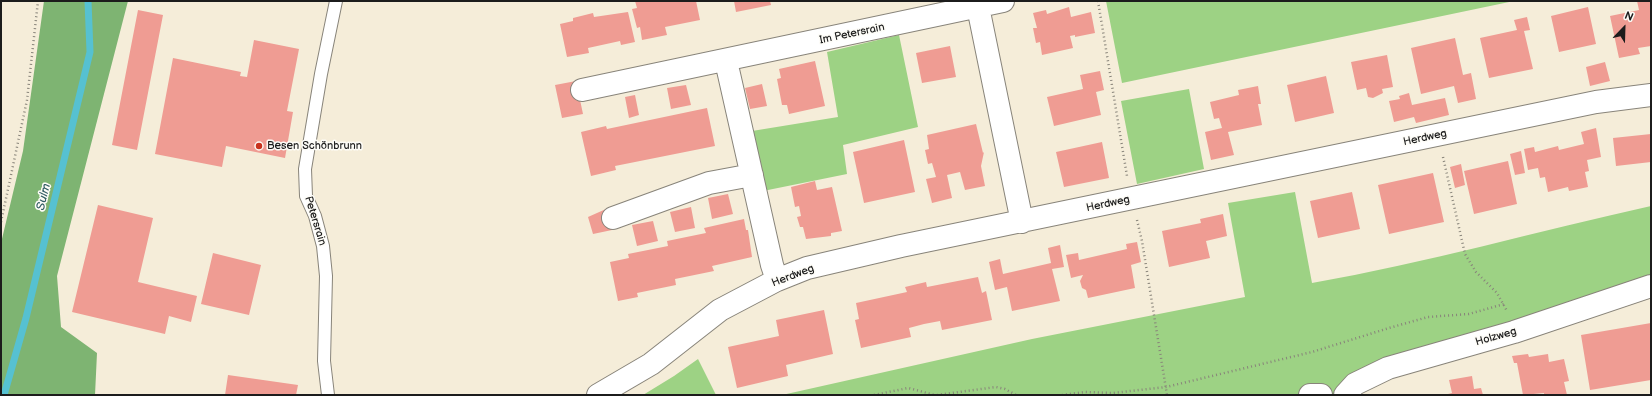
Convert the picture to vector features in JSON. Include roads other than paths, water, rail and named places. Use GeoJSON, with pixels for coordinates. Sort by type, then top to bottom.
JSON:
{"type":"FeatureCollection","features":[{"type":"Feature","properties":{"kind":"street","name":"Im Petersrain"},"geometry":{"type":"LineString","coordinates":[[582,90],[726,61],[1003,1]]}},
{"type":"Feature","properties":{"kind":"street"},"geometry":{"type":"LineString","coordinates":[[978,7],[1022,222]]}},
{"type":"Feature","properties":{"kind":"street"},"geometry":{"type":"LineString","coordinates":[[726,61],[772,265],[777,280]]}},
{"type":"Feature","properties":{"kind":"street","name":"Herdweg"},"geometry":{"type":"LineString","coordinates":[[598,395],[651,364],[720,310],[777,280],[807,268],[886,249],[1596,102],[1651,95]]}},
{"type":"Feature","properties":{"kind":"street"},"geometry":{"type":"LineString","coordinates":[[613,218],[709,183],[752,175]]}},
{"type":"Feature","properties":{"kind":"street","name":"Holzweg"},"geometry":{"type":"LineString","coordinates":[[1345,395],[1355,384],[1388,368],[1514,332],[1651,286]]}},
{"type":"Feature","properties":{"kind":"street"},"geometry":{"type":"LineString","coordinates":[[1310,395],[1321,395]]}},
{"type":"Feature","properties":{"kind":"lane","name":"Petersrain"},"geometry":{"type":"LineString","coordinates":[[328,395],[324,361],[326,276],[323,246],[315,216],[306,196],[305,169],[321,74],[336,1]]}},
{"type":"Feature","properties":{"kind":"waterway","name":"Sulm"},"geometry":{"type":"LineString","coordinates":[[4,395],[26,318],[90,52],[88,1]]}},
{"type":"Feature","properties":{"kind":"place","name":"Besen Schönbrunn"},"geometry":{"type":"Point","coordinates":[259,146]}}]}
